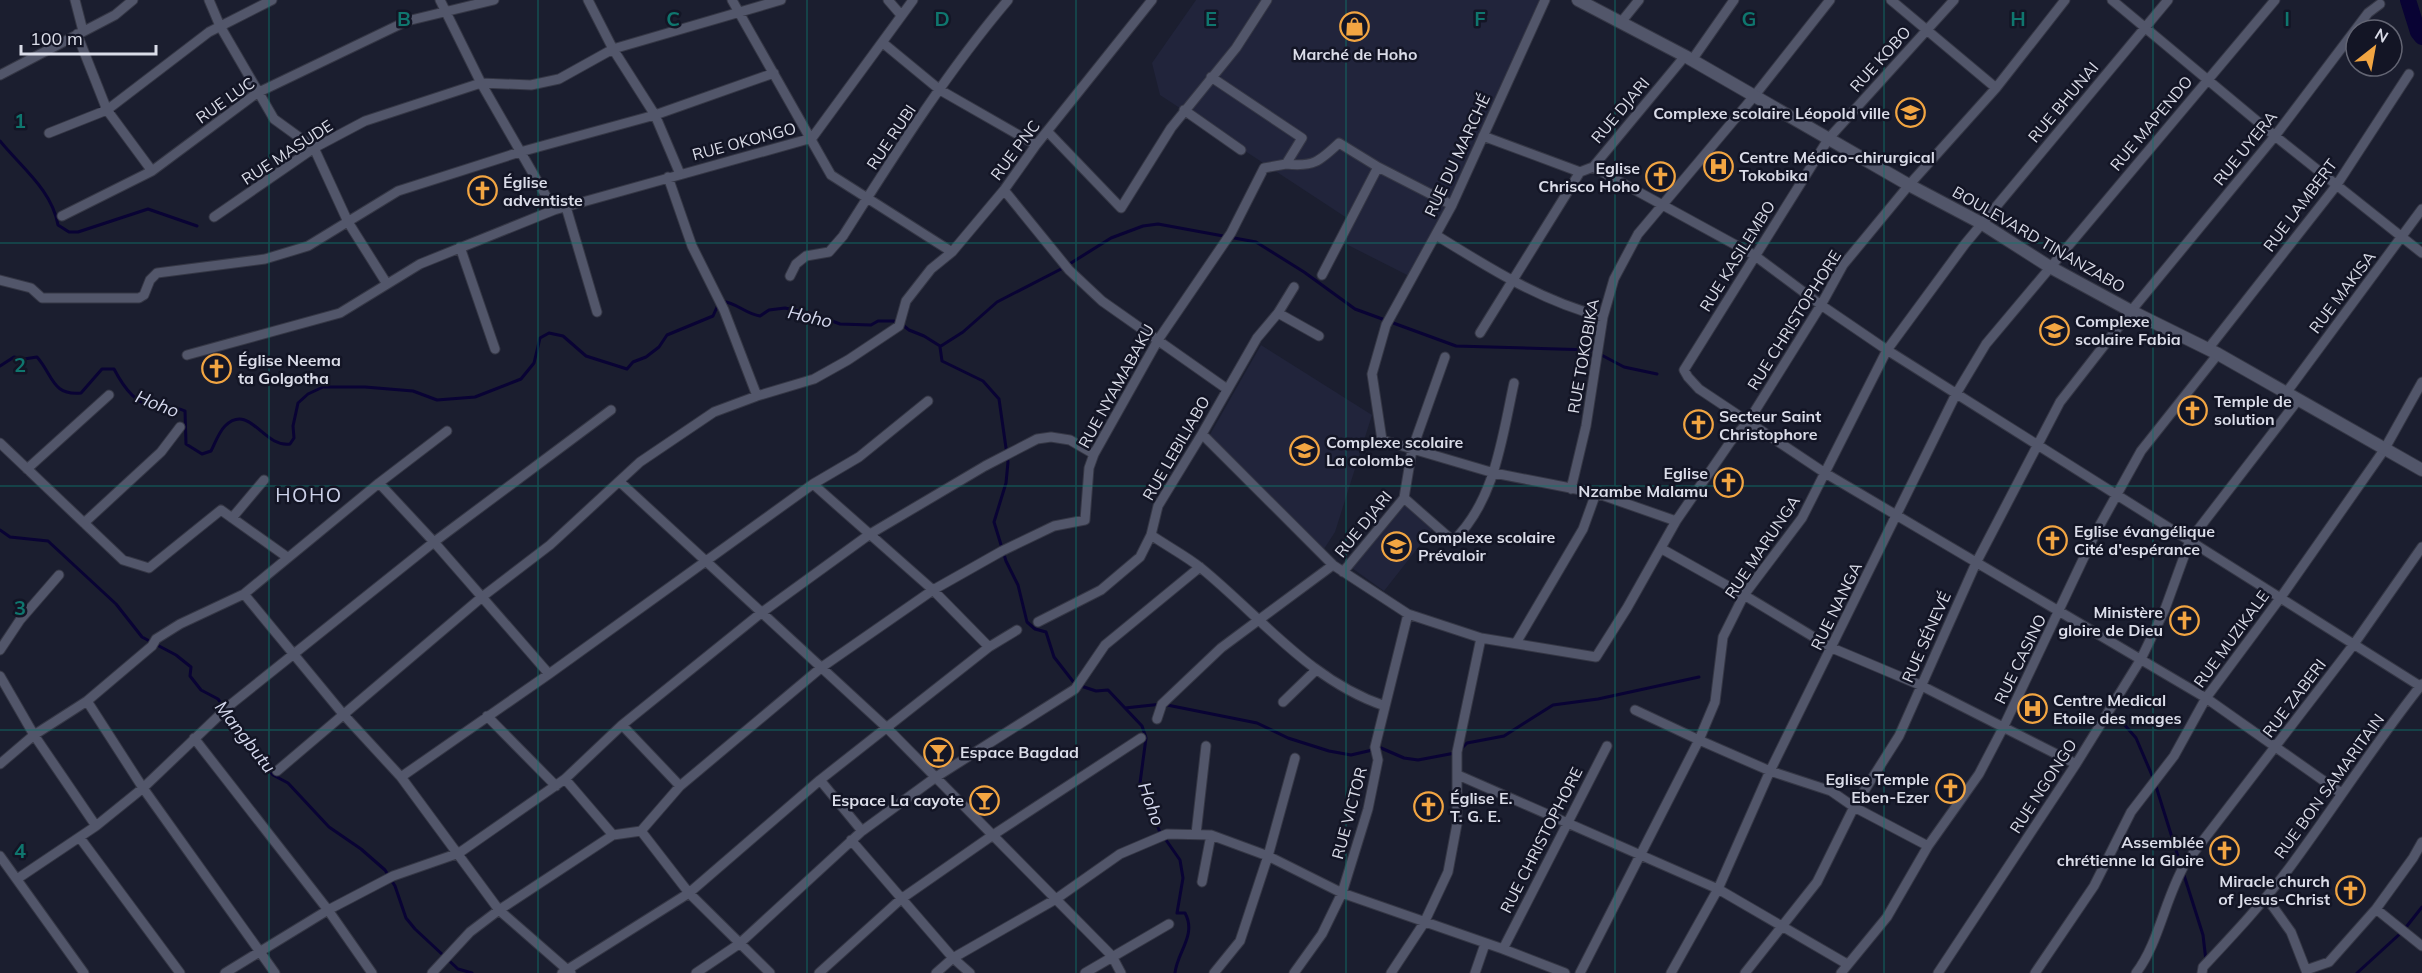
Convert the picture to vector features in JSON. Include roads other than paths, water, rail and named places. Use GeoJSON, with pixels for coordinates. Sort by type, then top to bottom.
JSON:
{"type":"FeatureCollection","features":[{"type":"Feature","properties":{"kind":"street"},"geometry":{"type":"LineString","coordinates":[[75,0],[80,32],[107,110],[152,171]]}},
{"type":"Feature","properties":{"kind":"street"},"geometry":{"type":"LineString","coordinates":[[0,75],[115,15],[133,0]]}},
{"type":"Feature","properties":{"kind":"street"},"geometry":{"type":"LineString","coordinates":[[209,0],[220,26],[273,119],[314,148],[348,222],[387,284]]}},
{"type":"Feature","properties":{"kind":"street"},"geometry":{"type":"LineString","coordinates":[[49,134],[107,110],[209,32],[272,0]]}},
{"type":"Feature","properties":{"kind":"street"},"geometry":{"type":"LineString","coordinates":[[440,0],[481,83],[554,210]]}},
{"type":"Feature","properties":{"kind":"street","name":"RUE LUC"},"geometry":{"type":"LineString","coordinates":[[62,216],[152,171],[257,93],[407,21],[495,0]]}},
{"type":"Feature","properties":{"kind":"street"},"geometry":{"type":"LineString","coordinates":[[588,0],[613,49],[655,115],[680,174]]}},
{"type":"Feature","properties":{"kind":"street"},"geometry":{"type":"LineString","coordinates":[[732,0],[831,175],[952,252]]}},
{"type":"Feature","properties":{"kind":"street"},"geometry":{"type":"LineString","coordinates":[[481,83],[531,85],[559,79],[613,49],[781,0]]}},
{"type":"Feature","properties":{"kind":"street"},"geometry":{"type":"LineString","coordinates":[[888,0],[902,15]]}},
{"type":"Feature","properties":{"kind":"street","name":"RUE OKONGO"},"geometry":{"type":"LineString","coordinates":[[187,355],[340,313],[420,264],[554,210],[812,138],[913,0]]}},
{"type":"Feature","properties":{"kind":"street","name":"RUE RUBI"},"geometry":{"type":"LineString","coordinates":[[790,276],[796,264],[806,256],[829,252],[843,237],[940,90],[1008,0]]}},
{"type":"Feature","properties":{"kind":"street","name":"RUE PNC"},"geometry":{"type":"LineString","coordinates":[[757,396],[814,379],[884,337],[900,321],[906,301],[931,269],[952,252],[1004,190],[1036,145],[1152,0]]}},
{"type":"Feature","properties":{"kind":"street"},"geometry":{"type":"LineString","coordinates":[[1048,132],[1121,208],[1184,110],[1236,48],[1267,0]]}},
{"type":"Feature","properties":{"kind":"street","name":"RUE DU MARCHÉ"},"geometry":{"type":"LineString","coordinates":[[1412,450],[1382,440],[1372,374],[1387,322],[1452,205],[1545,0]]}},
{"type":"Feature","properties":{"kind":"street","name":"BOULEVARD TINANZABO"},"geometry":{"type":"LineString","coordinates":[[1578,0],[1622,21],[1755,95],[1909,185],[1981,223],[2050,267],[2213,352],[2422,470]]}},
{"type":"Feature","properties":{"kind":"street"},"geometry":{"type":"LineString","coordinates":[[1622,21],[1639,0]]}},
{"type":"Feature","properties":{"kind":"street","name":"RUE DJARI"},"geometry":{"type":"LineString","coordinates":[[1580,172],[1593,167],[1689,58],[1734,0]]}},
{"type":"Feature","properties":{"kind":"street","name":"RUE TOKOBIKA"},"geometry":{"type":"LineString","coordinates":[[1571,489],[1586,426],[1603,317],[1614,279],[1638,234],[1755,95],[1830,0]]}},
{"type":"Feature","properties":{"kind":"street"},"geometry":{"type":"LineString","coordinates":[[1892,0],[1996,88]]}},
{"type":"Feature","properties":{"kind":"street","name":"RUE KOBO"},"geometry":{"type":"LineString","coordinates":[[1829,138],[1954,0]]}},
{"type":"Feature","properties":{"kind":"street","name":"RUE CHRISTOPHORE"},"geometry":{"type":"LineString","coordinates":[[1516,643],[1596,657],[1662,549],[1676,521],[1731,441],[1748,422],[1843,266],[1909,185],[1996,88],[2065,0]]}},
{"type":"Feature","properties":{"kind":"street"},"geometry":{"type":"LineString","coordinates":[[2112,0],[2336,186],[2422,253]]}},
{"type":"Feature","properties":{"kind":"street","name":"RUE BHUNAI"},"geometry":{"type":"LineString","coordinates":[[1981,223],[2168,0]]}},
{"type":"Feature","properties":{"kind":"street","name":"RUE MAPENDO"},"geometry":{"type":"LineString","coordinates":[[2050,267],[2275,0]]}},
{"type":"Feature","properties":{"kind":"street","name":"RUE UYERA"},"geometry":{"type":"LineString","coordinates":[[2131,311],[2275,136],[2368,13],[2380,4]]}},
{"type":"Feature","properties":{"kind":"street"},"geometry":{"type":"LineString","coordinates":[[883,42],[940,90],[1036,145]]}},
{"type":"Feature","properties":{"kind":"street"},"geometry":{"type":"LineString","coordinates":[[0,280],[31,288],[42,298],[139,298],[144,295],[150,280],[157,273],[265,259],[308,246],[398,191],[520,152],[655,115],[774,74]]}},
{"type":"Feature","properties":{"kind":"street","name":"RUE LAMBERT"},"geometry":{"type":"LineString","coordinates":[[2213,352],[2336,186],[2409,74]]}},
{"type":"Feature","properties":{"kind":"street"},"geometry":{"type":"LineString","coordinates":[[1211,77],[1302,138],[1286,164],[1305,166],[1320,161],[1339,143],[1378,167],[1452,205]]}},
{"type":"Feature","properties":{"kind":"street","name":"RUE MASUDE"},"geometry":{"type":"LineString","coordinates":[[214,217],[314,148],[365,121],[481,83]]}},
{"type":"Feature","properties":{"kind":"street"},"geometry":{"type":"LineString","coordinates":[[1184,110],[1241,150]]}},
{"type":"Feature","properties":{"kind":"street"},"geometry":{"type":"LineString","coordinates":[[1480,333],[1580,172],[1483,136]]}},
{"type":"Feature","properties":{"kind":"street","name":"RUE KASILEMBO"},"geometry":{"type":"LineString","coordinates":[[1748,422],[1699,388],[1684,370],[1829,138]]}},
{"type":"Feature","properties":{"kind":"street","name":"RUE NYAMABAKU"},"geometry":{"type":"LineString","coordinates":[[933,590],[1005,549],[1054,526],[1085,520],[1089,468],[1094,454],[1158,340],[1229,236],[1264,168],[1286,164]]}},
{"type":"Feature","properties":{"kind":"street"},"geometry":{"type":"LineString","coordinates":[[1322,275],[1378,167]]}},
{"type":"Feature","properties":{"kind":"street"},"geometry":{"type":"LineString","coordinates":[[1593,167],[1754,255],[1887,350],[2036,446],[2421,685]]}},
{"type":"Feature","properties":{"kind":"street"},"geometry":{"type":"LineString","coordinates":[[277,771],[482,597],[550,545],[640,462],[714,412],[757,396],[724,310],[692,246],[668,177]]}},
{"type":"Feature","properties":{"kind":"street"},"geometry":{"type":"LineString","coordinates":[[1004,190],[1069,270],[1102,301],[1227,389]]}},
{"type":"Feature","properties":{"kind":"street"},"geometry":{"type":"LineString","coordinates":[[566,207],[577,251],[597,312]]}},
{"type":"Feature","properties":{"kind":"street","name":"RUE MAKISA"},"geometry":{"type":"LineString","coordinates":[[2286,393],[2422,209]]}},
{"type":"Feature","properties":{"kind":"street","name":"RUE MARUNGA"},"geometry":{"type":"LineString","coordinates":[[1580,973],[1699,740],[1715,702],[1723,637],[1744,595],[1802,518],[1887,350],[1981,223]]}},
{"type":"Feature","properties":{"kind":"street"},"geometry":{"type":"LineString","coordinates":[[1436,235],[1513,282],[1572,309],[1603,317]]}},
{"type":"Feature","properties":{"kind":"street"},"geometry":{"type":"LineString","coordinates":[[460,247],[495,349]]}},
{"type":"Feature","properties":{"kind":"street","name":"RUE NANGA"},"geometry":{"type":"LineString","coordinates":[[1671,973],[1718,889],[1770,771],[1956,394],[1986,344],[2050,267]]}},
{"type":"Feature","properties":{"kind":"street","name":"RUE LEBILIABO"},"geometry":{"type":"LineString","coordinates":[[1038,622],[1101,590],[1140,556],[1150,535],[1158,506],[1257,338],[1278,313],[1294,287]]}},
{"type":"Feature","properties":{"kind":"street","name":"RUE SÉNEVÉ"},"geometry":{"type":"LineString","coordinates":[[1745,973],[1817,882],[1854,807],[1899,736],[1976,563],[2060,402],[2131,311]]}},
{"type":"Feature","properties":{"kind":"street"},"geometry":{"type":"LineString","coordinates":[[1278,313],[1319,336]]}},
{"type":"Feature","properties":{"kind":"street","name":"RUE CASINO"},"geometry":{"type":"LineString","coordinates":[[1840,973],[1887,917],[1928,846],[1979,774],[2004,728],[2115,495],[2141,451],[2213,352]]}},
{"type":"Feature","properties":{"kind":"street","name":"RUE DJARI"},"geometry":{"type":"LineString","coordinates":[[1343,572],[1404,498],[1412,450],[1445,357]]}},
{"type":"Feature","properties":{"kind":"street","name":"RUE MUZIKALE"},"geometry":{"type":"LineString","coordinates":[[2035,973],[2094,886],[2131,812],[2174,756],[2206,698],[2281,597],[2384,450],[2422,382]]}},
{"type":"Feature","properties":{"kind":"street"},"geometry":{"type":"LineString","coordinates":[[1404,498],[1453,541],[1469,527],[1494,473],[1514,383]]}},
{"type":"Feature","properties":{"kind":"street"},"geometry":{"type":"LineString","coordinates":[[27,469],[109,395]]}},
{"type":"Feature","properties":{"kind":"street","name":"RUE NGONGO"},"geometry":{"type":"LineString","coordinates":[[1938,973],[2076,764],[2141,659],[2165,609],[2190,540],[2298,400]]}},
{"type":"Feature","properties":{"kind":"street"},"geometry":{"type":"LineString","coordinates":[[401,777],[549,674],[813,484],[859,457],[928,401]]}},
{"type":"Feature","properties":{"kind":"street"},"geometry":{"type":"LineString","coordinates":[[17,879],[96,826],[143,788],[230,705],[434,542],[611,410]]}},
{"type":"Feature","properties":{"kind":"street"},"geometry":{"type":"LineString","coordinates":[[1748,422],[1825,473],[2206,698],[2342,793]]}},
{"type":"Feature","properties":{"kind":"street"},"geometry":{"type":"LineString","coordinates":[[84,522],[161,452],[180,427]]}},
{"type":"Feature","properties":{"kind":"street"},"geometry":{"type":"LineString","coordinates":[[0,764],[34,735],[87,701],[154,643],[180,624],[244,594],[379,483],[447,431]]}},
{"type":"Feature","properties":{"kind":"street"},"geometry":{"type":"LineString","coordinates":[[1202,434],[1333,565],[1408,614],[1481,638],[1516,643],[1582,529],[1596,493]]}},
{"type":"Feature","properties":{"kind":"street"},"geometry":{"type":"LineString","coordinates":[[225,973],[328,910],[393,876],[459,853],[556,786],[622,725],[761,612],[870,534],[1037,439],[1051,437],[1070,440],[1094,454]]}},
{"type":"Feature","properties":{"kind":"street"},"geometry":{"type":"LineString","coordinates":[[0,443],[123,560],[149,568],[221,510],[287,557]]}},
{"type":"Feature","properties":{"kind":"street"},"geometry":{"type":"LineString","coordinates":[[1412,450],[1494,473],[1596,493],[1676,521]]}},
{"type":"Feature","properties":{"kind":"street"},"geometry":{"type":"LineString","coordinates":[[232,518],[264,480]]}},
{"type":"Feature","properties":{"kind":"street"},"geometry":{"type":"LineString","coordinates":[[620,482],[887,728],[1112,956],[1121,973]]}},
{"type":"Feature","properties":{"kind":"street"},"geometry":{"type":"LineString","coordinates":[[379,483],[434,542],[549,674]]}},
{"type":"Feature","properties":{"kind":"street"},"geometry":{"type":"LineString","coordinates":[[813,484],[933,590],[989,647]]}},
{"type":"Feature","properties":{"kind":"street"},"geometry":{"type":"LineString","coordinates":[[1150,535],[1200,567],[1258,621],[1316,670],[1366,700],[1385,706]]}},
{"type":"Feature","properties":{"kind":"street","name":"RUE ZABERI"},"geometry":{"type":"LineString","coordinates":[[2136,973],[2150,951],[2170,893],[2186,864],[2355,644],[2422,547]]}},
{"type":"Feature","properties":{"kind":"street"},"geometry":{"type":"LineString","coordinates":[[1662,549],[1832,648],[1920,685],[2076,764]]}},
{"type":"Feature","properties":{"kind":"street","name":"RUE DJARI"},"geometry":{"type":"LineString","coordinates":[[1157,719],[1162,704],[1221,648],[1333,565]]}},
{"type":"Feature","properties":{"kind":"street"},"geometry":{"type":"LineString","coordinates":[[696,973],[740,944],[862,831],[936,777],[1077,685],[1105,645],[1200,567]]}},
{"type":"Feature","properties":{"kind":"street"},"geometry":{"type":"LineString","coordinates":[[0,650],[20,620],[59,575]]}},
{"type":"Feature","properties":{"kind":"street"},"geometry":{"type":"LineString","coordinates":[[432,973],[470,932],[499,910],[613,836],[641,831],[680,786],[822,667],[933,590]]}},
{"type":"Feature","properties":{"kind":"street"},"geometry":{"type":"LineString","coordinates":[[244,594],[343,714],[401,777],[499,910],[567,972],[688,893],[819,780],[989,647],[1017,630]]}},
{"type":"Feature","properties":{"kind":"street","name":"RUE VICTOR"},"geometry":{"type":"LineString","coordinates":[[1294,973],[1322,934],[1342,894],[1368,808],[1378,760],[1374,747],[1408,614]]}},
{"type":"Feature","properties":{"kind":"street"},"geometry":{"type":"LineString","coordinates":[[1390,973],[1424,923],[1448,872],[1457,825],[1457,752],[1481,638]]}},
{"type":"Feature","properties":{"kind":"street"},"geometry":{"type":"LineString","coordinates":[[1282,702],[1316,670]]}},
{"type":"Feature","properties":{"kind":"street"},"geometry":{"type":"LineString","coordinates":[[0,676],[34,735],[96,826]]}},
{"type":"Feature","properties":{"kind":"street","name":"RUE BON SAMARITAIN"},"geometry":{"type":"LineString","coordinates":[[2203,970],[2266,897],[2421,685]]}},
{"type":"Feature","properties":{"kind":"street"},"geometry":{"type":"LineString","coordinates":[[87,701],[143,788],[275,973]]}},
{"type":"Feature","properties":{"kind":"street"},"geometry":{"type":"LineString","coordinates":[[1635,710],[1770,771],[1831,791],[1854,807],[1928,846]]}},
{"type":"Feature","properties":{"kind":"street"},"geometry":{"type":"LineString","coordinates":[[488,716],[556,786]]}},
{"type":"Feature","properties":{"kind":"street"},"geometry":{"type":"LineString","coordinates":[[622,725],[680,786]]}},
{"type":"Feature","properties":{"kind":"street"},"geometry":{"type":"LineString","coordinates":[[194,738],[328,910],[372,973]]}},
{"type":"Feature","properties":{"kind":"street"},"geometry":{"type":"LineString","coordinates":[[819,973],[901,899],[993,835],[1141,738]]}},
{"type":"Feature","properties":{"kind":"street"},"geometry":{"type":"LineString","coordinates":[[1196,834],[1206,746]]}},
{"type":"Feature","properties":{"kind":"street","name":"RUE CHRISTOPHORE"},"geometry":{"type":"LineString","coordinates":[[1503,949],[1607,746]]}},
{"type":"Feature","properties":{"kind":"street"},"geometry":{"type":"LineString","coordinates":[[1214,973],[1240,941],[1268,856],[1295,758]]}},
{"type":"Feature","properties":{"kind":"street"},"geometry":{"type":"LineString","coordinates":[[1458,775],[1718,889],[1847,964]]}},
{"type":"Feature","properties":{"kind":"street"},"geometry":{"type":"LineString","coordinates":[[565,779],[613,836]]}},
{"type":"Feature","properties":{"kind":"street"},"geometry":{"type":"LineString","coordinates":[[819,780],[862,831]]}},
{"type":"Feature","properties":{"kind":"street"},"geometry":{"type":"LineString","coordinates":[[641,831],[688,893],[770,973]]}},
{"type":"Feature","properties":{"kind":"street"},"geometry":{"type":"LineString","coordinates":[[936,973],[953,958],[1056,899],[1120,854],[1163,835],[1196,834],[1211,835],[1268,856],[1342,894],[1503,949],[1565,973]]}},
{"type":"Feature","properties":{"kind":"street"},"geometry":{"type":"LineString","coordinates":[[1202,882],[1211,835]]}},
{"type":"Feature","properties":{"kind":"street"},"geometry":{"type":"LineString","coordinates":[[80,838],[180,973]]}},
{"type":"Feature","properties":{"kind":"street"},"geometry":{"type":"LineString","coordinates":[[851,840],[953,958],[969,973]]}},
{"type":"Feature","properties":{"kind":"street"},"geometry":{"type":"LineString","coordinates":[[2266,897],[2291,932],[2306,971],[2329,962],[2376,909],[2422,842]]}},
{"type":"Feature","properties":{"kind":"street"},"geometry":{"type":"LineString","coordinates":[[0,856],[84,973]]}},
{"type":"Feature","properties":{"kind":"street"},"geometry":{"type":"LineString","coordinates":[[2376,909],[2422,946]]}},
{"type":"Feature","properties":{"kind":"street"},"geometry":{"type":"LineString","coordinates":[[1085,973],[1169,924]]}},
{"type":"Feature","properties":{"kind":"street"},"geometry":{"type":"LineString","coordinates":[[1476,973],[1485,944]]}},
{"type":"Feature","properties":{"kind":"waterway"},"geometry":{"type":"LineString","coordinates":[[2408,0],[2418,32],[2422,37]]}},
{"type":"Feature","properties":{"kind":"waterway"},"geometry":{"type":"LineString","coordinates":[[0,141],[43,190],[55,212],[58,225],[69,232],[78,232],[148,209],[197,226]]}},
{"type":"Feature","properties":{"kind":"waterway"},"geometry":{"type":"LineString","coordinates":[[941,346],[963,332],[997,302],[1063,268],[1111,238],[1143,226],[1158,224],[1256,242],[1304,272],[1355,309],[1456,346],[1592,350],[1624,367],[1657,374]]}},
{"type":"Feature","properties":{"kind":"waterway","name":"Hoho"},"geometry":{"type":"LineString","coordinates":[[722,301],[760,316],[769,310],[785,308],[816,315],[840,324],[871,325],[878,321],[899,322],[909,330],[940,346]]}},
{"type":"Feature","properties":{"kind":"waterway","name":"Hoho"},"geometry":{"type":"LineString","coordinates":[[0,366],[14,357],[24,359],[37,357],[54,383],[64,391],[71,393],[81,393],[102,369],[114,369],[132,395],[145,405],[185,411],[186,444],[202,454],[211,451],[225,426],[234,420],[242,419],[272,440],[290,444],[294,438],[293,426],[298,403],[308,394],[323,387],[365,387],[413,391],[437,400],[475,397],[521,379],[534,363],[540,338],[549,333],[563,336],[586,356],[627,369],[633,362],[646,357],[659,347],[667,335],[713,316],[718,305]]}},
{"type":"Feature","properties":{"kind":"waterway","name":"Hoho"},"geometry":{"type":"LineString","coordinates":[[940,347],[942,361],[983,381],[999,399],[1008,462],[1006,483],[994,522],[1006,561],[1018,585],[1027,622],[1035,629],[1046,632],[1054,657],[1075,684]]}},
{"type":"Feature","properties":{"kind":"waterway","name":"Mangbutu"},"geometry":{"type":"LineString","coordinates":[[0,530],[10,537],[48,541],[116,604],[142,637],[176,655],[191,667],[190,676],[201,690],[218,699],[273,775],[288,783],[329,827],[361,849],[385,870],[395,886],[406,918],[415,929],[458,969],[472,973]]}},
{"type":"Feature","properties":{"kind":"waterway"},"geometry":{"type":"LineString","coordinates":[[1460,750],[1467,743],[1504,736],[1553,705],[1598,699],[1699,677]]}},
{"type":"Feature","properties":{"kind":"waterway","name":"Hoho"},"geometry":{"type":"LineString","coordinates":[[1081,686],[1096,691],[1108,690],[1142,726],[1146,738],[1140,783],[1159,830],[1180,860],[1183,878],[1177,913],[1185,913],[1189,929],[1175,973]]}},
{"type":"Feature","properties":{"kind":"waterway"},"geometry":{"type":"LineString","coordinates":[[1125,708],[1162,704],[1257,723],[1288,738],[1329,751],[1351,755],[1381,748],[1404,758],[1418,760],[1455,753]]}},
{"type":"Feature","properties":{"kind":"waterway"},"geometry":{"type":"LineString","coordinates":[[2116,715],[2136,738],[2154,780],[2181,866]]}},
{"type":"Feature","properties":{"kind":"waterway"},"geometry":{"type":"LineString","coordinates":[[2183,872],[2203,935],[2206,961]]}},
{"type":"Feature","properties":{"kind":"waterway"},"geometry":{"type":"LineString","coordinates":[[2357,973],[2403,931],[2422,907]]}},
{"type":"Feature","properties":{"kind":"place","name":"Marché de Hoho"},"geometry":{"type":"Point","coordinates":[1355,26]}},
{"type":"Feature","properties":{"kind":"place","name":"Complexe scolaire Léopold ville"},"geometry":{"type":"Point","coordinates":[1911,113]}},
{"type":"Feature","properties":{"kind":"place","name":"Centre Médico-chirurgical Tokobika"},"geometry":{"type":"Point","coordinates":[1718,166]}},
{"type":"Feature","properties":{"kind":"place","name":"Eglise Chrisco Hoho"},"geometry":{"type":"Point","coordinates":[1661,177]}},
{"type":"Feature","properties":{"kind":"place","name":"Église adventiste"},"geometry":{"type":"Point","coordinates":[482,191]}},
{"type":"Feature","properties":{"kind":"place","name":"Complexe scolaire Fabia"},"geometry":{"type":"Point","coordinates":[2054,330]}},
{"type":"Feature","properties":{"kind":"place","name":"Église Neema ta Golgotha"},"geometry":{"type":"Point","coordinates":[217,369]}},
{"type":"Feature","properties":{"kind":"place","name":"Temple de solution"},"geometry":{"type":"Point","coordinates":[2193,410]}},
{"type":"Feature","properties":{"kind":"place","name":"Secteur Saint Christophore"},"geometry":{"type":"Point","coordinates":[1698,425]}},
{"type":"Feature","properties":{"kind":"place","name":"Complexe scolaire La colombe"},"geometry":{"type":"Point","coordinates":[1305,451]}},
{"type":"Feature","properties":{"kind":"place","name":"Eglise Nzambe Malamu"},"geometry":{"type":"Point","coordinates":[1729,482]}},
{"type":"Feature","properties":{"kind":"place","name":"Eglise évangélique Cité d'espérance"},"geometry":{"type":"Point","coordinates":[2053,540]}},
{"type":"Feature","properties":{"kind":"place","name":"Complexe scolaire Prévaloir"},"geometry":{"type":"Point","coordinates":[1397,546]}},
{"type":"Feature","properties":{"kind":"place","name":"Ministère gloire de Dieu"},"geometry":{"type":"Point","coordinates":[2184,621]}},
{"type":"Feature","properties":{"kind":"place","name":"Centre Medical Etoile des mages"},"geometry":{"type":"Point","coordinates":[2032,709]}},
{"type":"Feature","properties":{"kind":"place","name":"Espace Bagdad"},"geometry":{"type":"Point","coordinates":[939,752]}},
{"type":"Feature","properties":{"kind":"place","name":"Eglise Temple Eben-Ezer"},"geometry":{"type":"Point","coordinates":[1950,788]}},
{"type":"Feature","properties":{"kind":"place","name":"Espace La cayote"},"geometry":{"type":"Point","coordinates":[985,800]}},
{"type":"Feature","properties":{"kind":"place","name":"Église E. T. G. E."},"geometry":{"type":"Point","coordinates":[1429,807]}},
{"type":"Feature","properties":{"kind":"place","name":"Assemblée chrétienne la Gloire"},"geometry":{"type":"Point","coordinates":[2225,851]}},
{"type":"Feature","properties":{"kind":"place","name":"Miracle church of Jesus-Christ"},"geometry":{"type":"Point","coordinates":[2351,890]}},
{"type":"Feature","properties":{"kind":"district","name":"HOHO"},"geometry":{"type":"Point","coordinates":[309,495]}}]}
